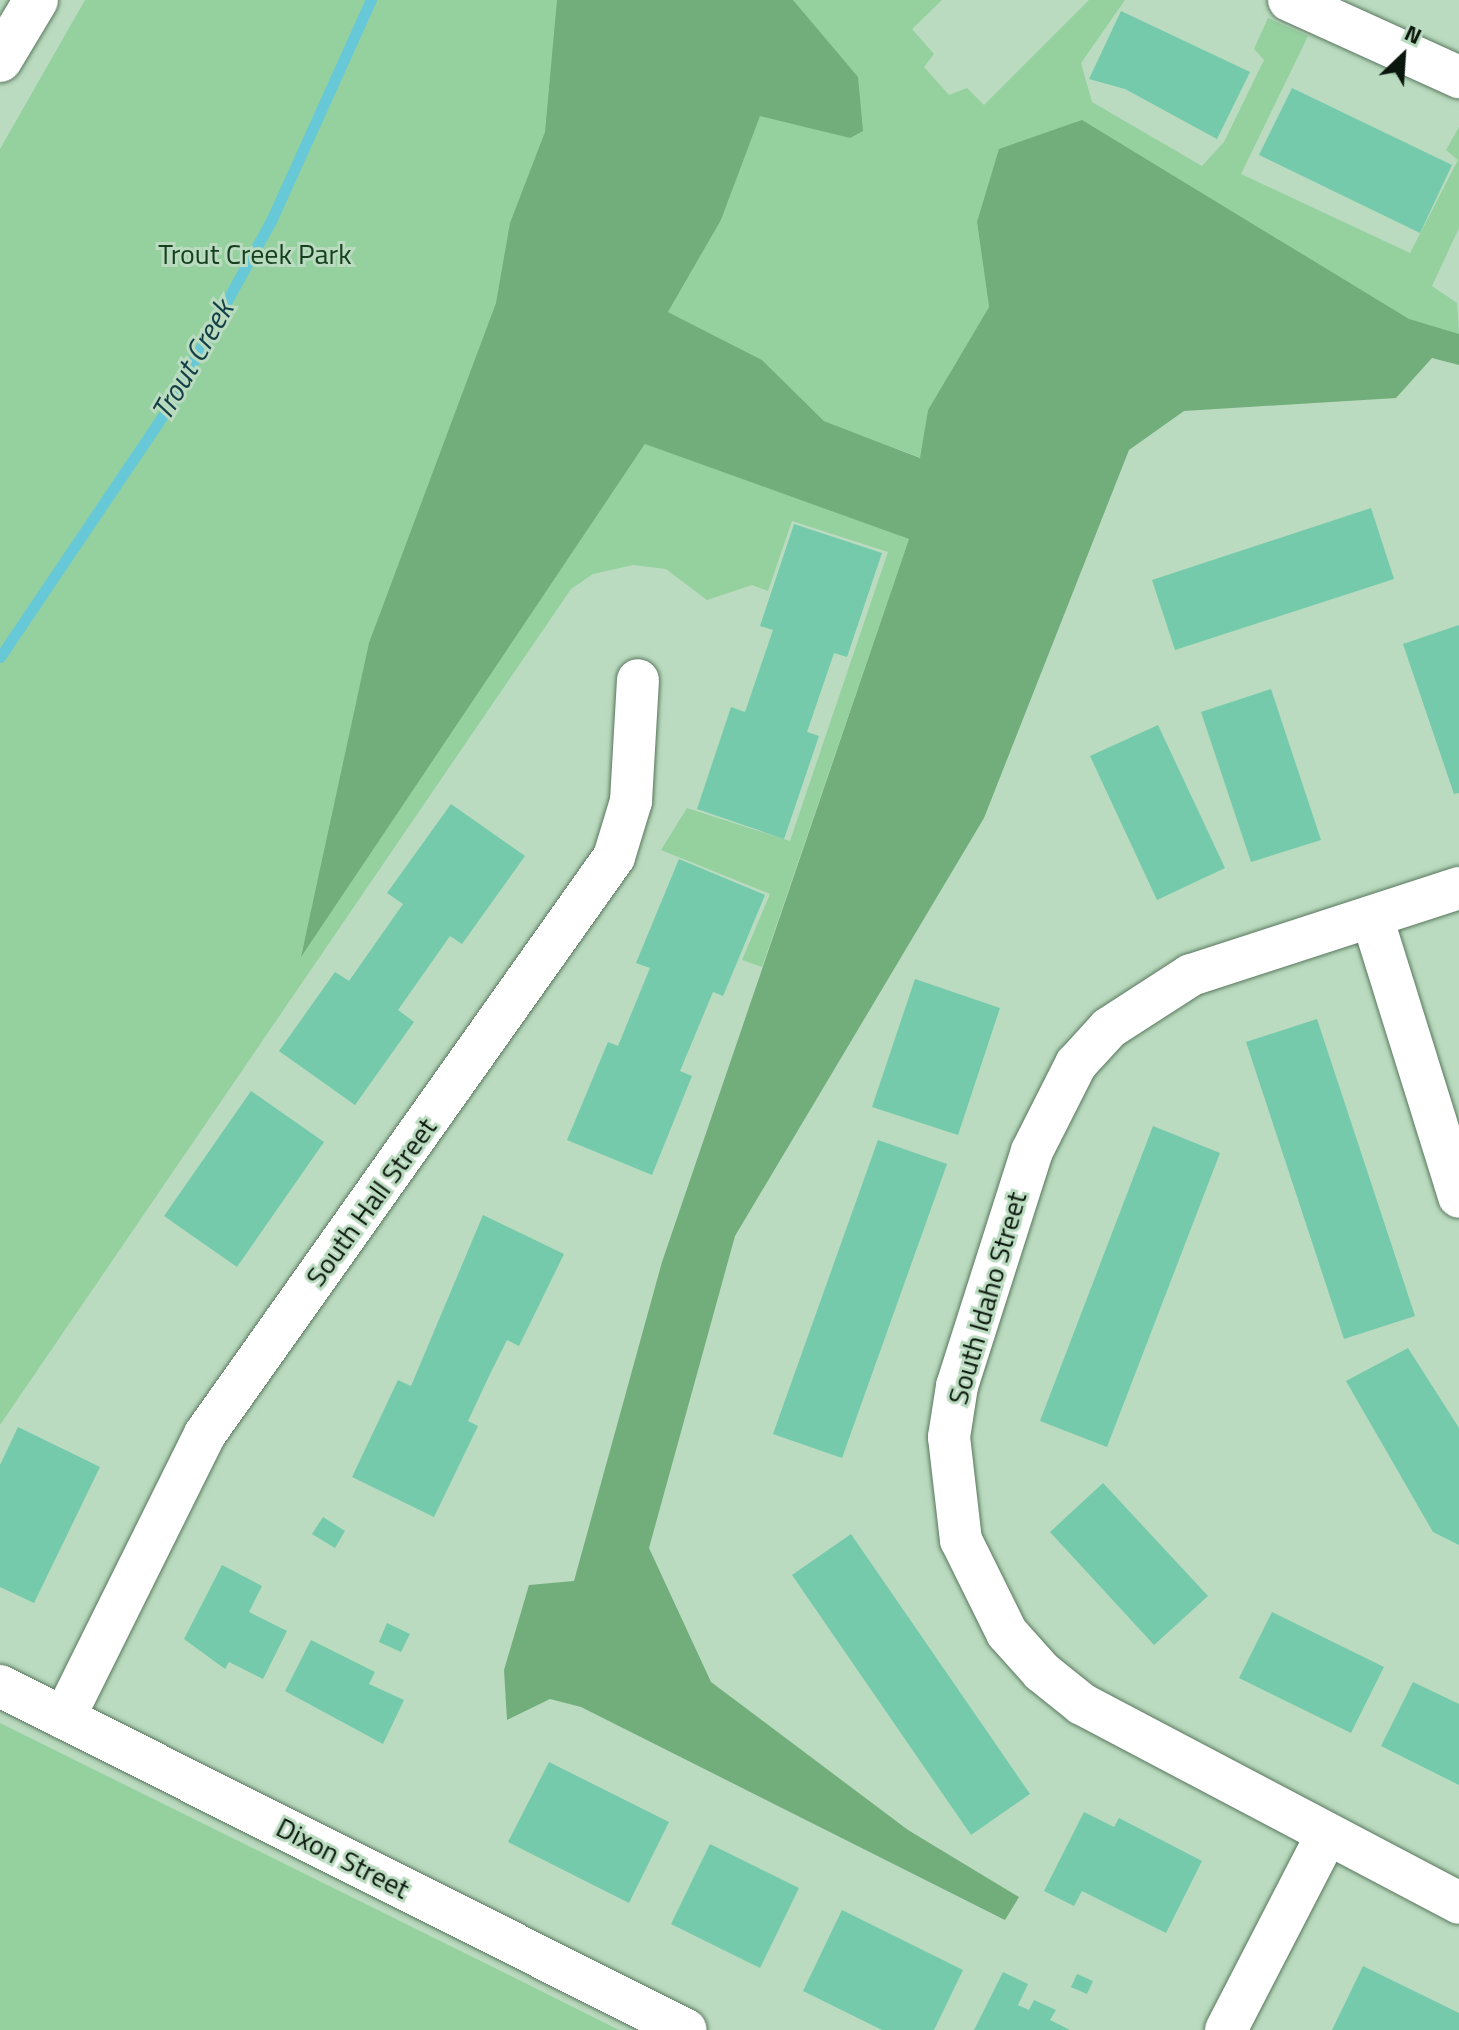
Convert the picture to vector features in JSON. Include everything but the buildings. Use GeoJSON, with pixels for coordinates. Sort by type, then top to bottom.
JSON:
{"type":"FeatureCollection","features":[{"type":"Feature","properties":{"kind":"main road"},"geometry":{"type":"LineString","coordinates":[[0,60],[36,0]]}},
{"type":"Feature","properties":{"kind":"street"},"geometry":{"type":"LineString","coordinates":[[1289,0],[1459,77]]}},
{"type":"Feature","properties":{"kind":"street","name":"South Hall Street"},"geometry":{"type":"LineString","coordinates":[[64,1718],[205,1434],[614,857],[631,801],[638,680]]}},
{"type":"Feature","properties":{"kind":"street","name":"South Idaho Street"},"geometry":{"type":"LineString","coordinates":[[1459,888],[1191,975],[1148,998],[1076,1064],[1032,1151],[957,1386],[949,1437],[961,1540],[1001,1622],[1042,1672],[1082,1704],[1326,1836],[1459,1903]]}},
{"type":"Feature","properties":{"kind":"street"},"geometry":{"type":"LineString","coordinates":[[1372,917],[1459,1197]]}},
{"type":"Feature","properties":{"kind":"street","name":"Dixon Street"},"geometry":{"type":"LineString","coordinates":[[0,1686],[686,2030]]}},
{"type":"Feature","properties":{"kind":"street"},"geometry":{"type":"LineString","coordinates":[[1226,2030],[1326,1836]]}},
{"type":"Feature","properties":{"kind":"green space","name":"Trout Creek Park"},"geometry":{"type":"Polygon","coordinates":[[[85,0],[595,0],[301,954],[646,443],[909,539],[762,967],[742,960],[770,894],[661,850],[687,808],[790,841],[888,552],[792,521],[768,591],[752,585],[707,600],[666,569],[633,565],[593,574],[571,589],[0,1425],[0,149],[85,0]]]}},
{"type":"Feature","properties":{"kind":"green space"},"geometry":{"type":"Polygon","coordinates":[[[557,0],[793,0],[858,77],[863,131],[850,138],[760,116],[721,220],[668,312],[762,360],[824,421],[920,458],[928,410],[989,307],[977,222],[999,149],[1082,120],[1409,319],[1459,334],[1459,365],[1432,358],[1396,398],[1184,411],[1129,450],[984,818],[735,1236],[649,1548],[711,1682],[908,1830],[1019,1897],[1005,1920],[581,1707],[550,1699],[507,1720],[504,1670],[529,1585],[574,1581],[662,1262],[909,539],[645,444],[301,957],[369,643],[496,303],[510,223],[545,132],[557,0]]]}},
{"type":"Feature","properties":{"kind":"green space"},"geometry":{"type":"Polygon","coordinates":[[[793,0],[942,0],[912,29],[934,54],[924,67],[949,95],[967,88],[984,105],[1089,0],[1125,0],[1081,63],[1092,102],[1202,166],[1224,142],[1264,60],[1254,49],[1268,18],[1308,36],[1241,174],[1410,253],[1458,160],[1446,150],[1459,127],[1459,228],[1432,286],[1457,303],[1459,334],[977,222],[989,307],[928,410],[921,458],[824,421],[762,360],[668,312],[721,220],[760,115],[850,138],[793,0]]]}},
{"type":"Feature","properties":{"kind":"green space"},"geometry":{"type":"Polygon","coordinates":[[[0,1723],[527,1984],[619,2030],[0,2030],[0,1723]]]}},
{"type":"Feature","properties":{"kind":"waterway","name":"Trout Creek"},"geometry":{"type":"LineString","coordinates":[[0,657],[166,411],[271,221],[371,0]]}}]}
